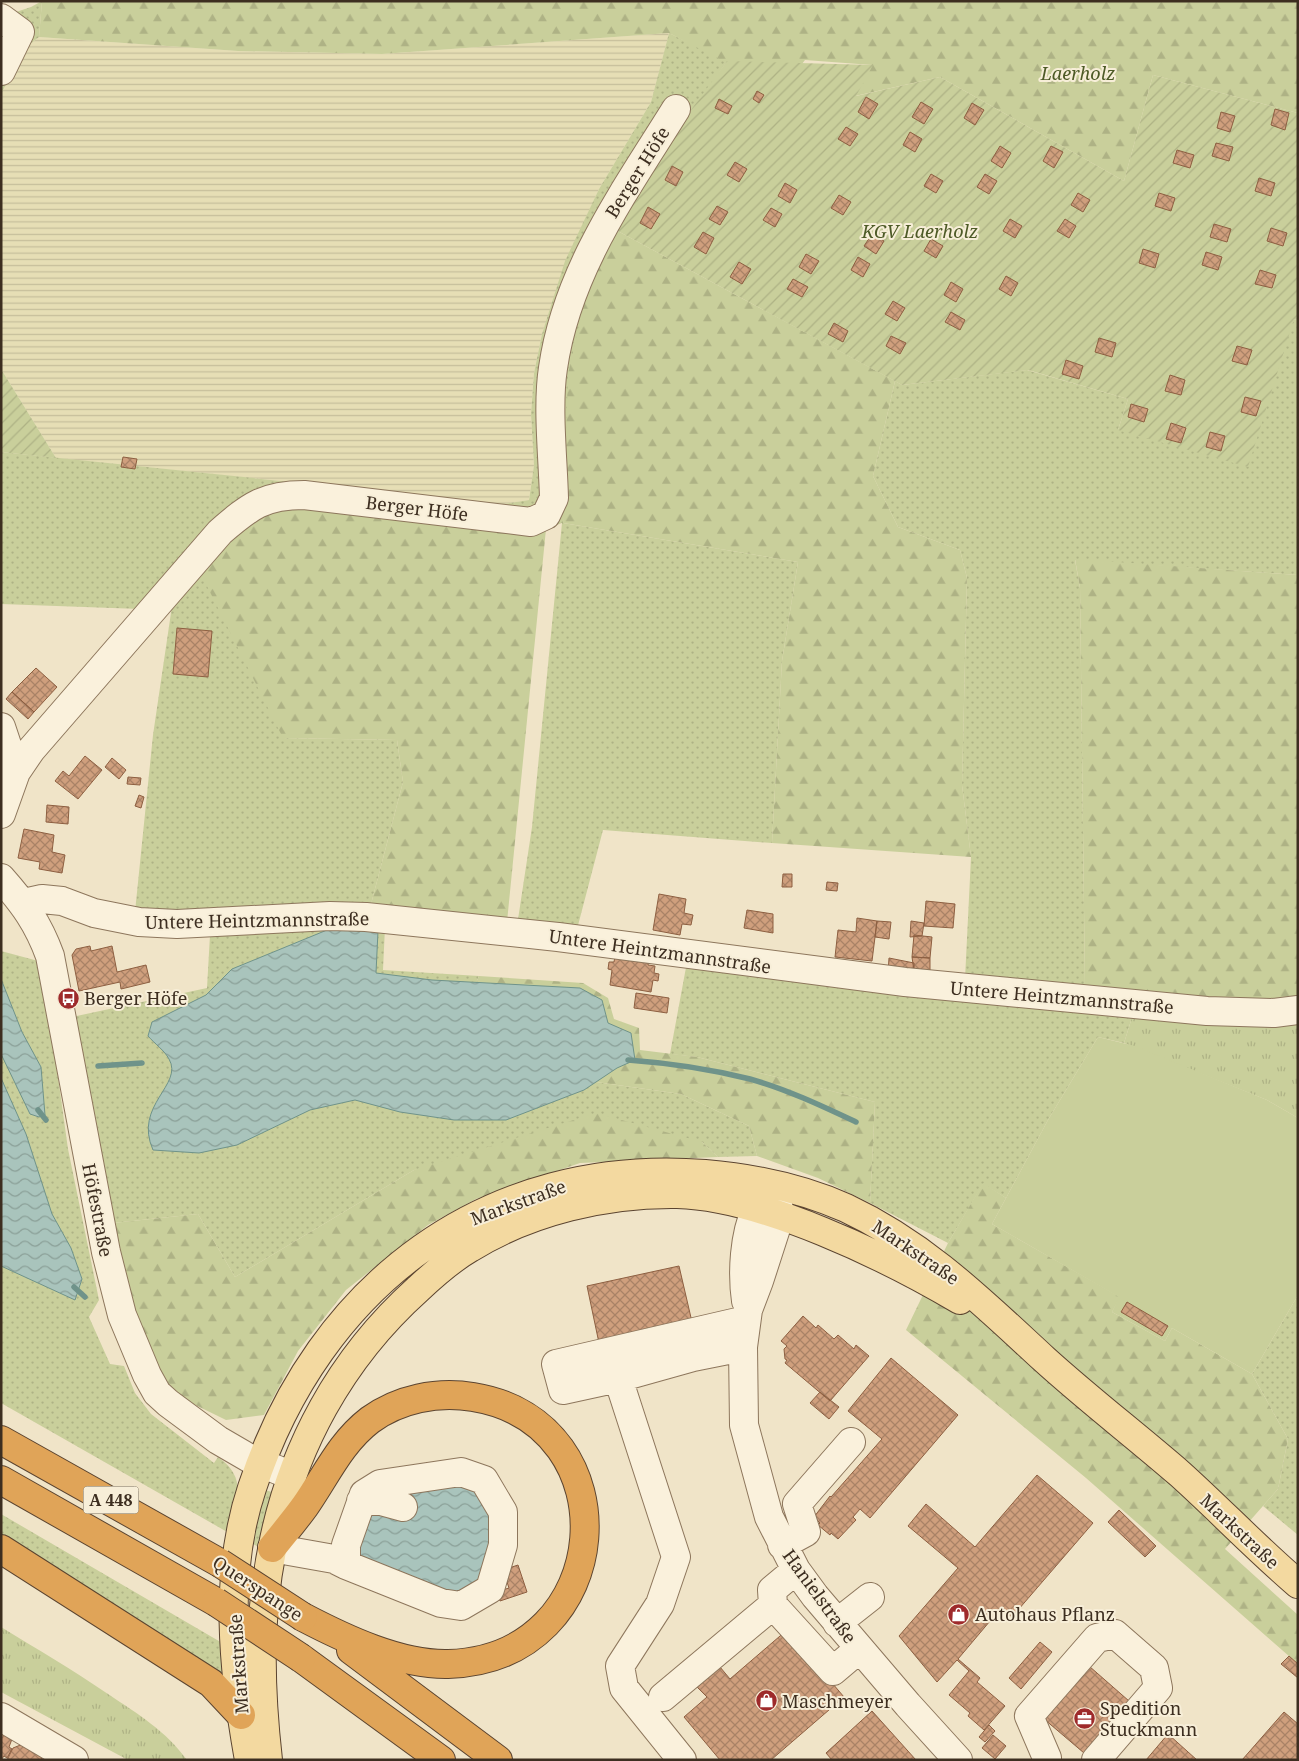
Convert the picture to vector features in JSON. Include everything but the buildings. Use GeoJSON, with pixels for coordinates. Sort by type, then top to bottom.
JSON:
{"type":"FeatureCollection","features":[{"type":"Feature","properties":{"kind":"highway"},"geometry":{"type":"LineString","coordinates":[[272,1548],[306,1505],[333,1460],[356,1433],[385,1411],[410,1400],[436,1395],[461,1395],[486,1399],[508,1407],[544,1432],[569,1463],[577,1480],[583,1504],[585,1537],[581,1568],[572,1589],[554,1617],[517,1646],[496,1656],[448,1664],[384,1652],[351,1640],[303,1617]]}},
{"type":"Feature","properties":{"kind":"highway","name":"Querspange"},"geometry":{"type":"LineString","coordinates":[[1,1440],[220,1563],[374,1666],[498,1760]]}},
{"type":"Feature","properties":{"kind":"highway","name":"Querspange"},"geometry":{"type":"LineString","coordinates":[[1,1480],[216,1602],[301,1658],[441,1760]]}},
{"type":"Feature","properties":{"kind":"highway"},"geometry":{"type":"LineString","coordinates":[[1,1550],[211,1683],[241,1715]]}},
{"type":"Feature","properties":{"kind":"main road","name":"Markstraße"},"geometry":{"type":"LineString","coordinates":[[249,1760],[241,1715],[232,1612],[244,1522],[251,1490],[274,1429],[298,1383],[328,1339],[350,1312],[375,1286],[420,1249],[471,1217],[524,1196],[594,1178],[662,1171],[731,1176],[774,1183],[842,1206],[881,1226],[912,1245],[970,1289],[1047,1362],[1182,1476],[1298,1561]]}},
{"type":"Feature","properties":{"kind":"main road","name":"Markstraße"},"geometry":{"type":"LineString","coordinates":[[268,1760],[260,1662],[272,1548],[292,1476],[310,1430],[332,1390],[353,1359],[394,1310],[439,1270],[470,1248],[526,1220],[620,1197],[678,1194],[726,1200],[768,1212],[828,1235],[929,1282],[963,1302],[1047,1362]]}},
{"type":"Feature","properties":{"kind":"main road","name":"Markstraße"},"geometry":{"type":"LineString","coordinates":[[1182,1476],[1256,1548],[1298,1584]]}},
{"type":"Feature","properties":{"kind":"street"},"geometry":{"type":"LineString","coordinates":[[1,18],[20,32],[1,71]]}},
{"type":"Feature","properties":{"kind":"street","name":"Berger Höfe"},"geometry":{"type":"LineString","coordinates":[[1,814],[16,772],[47,730],[220,532],[250,508],[266,499],[286,495],[304,495],[530,522],[546,515],[554,498],[552,369],[576,283],[600,232],[676,109]]}},
{"type":"Feature","properties":{"kind":"street"},"geometry":{"type":"LineString","coordinates":[[1,727],[16,772]]}},
{"type":"Feature","properties":{"kind":"street","name":"Höfestraße"},"geometry":{"type":"LineString","coordinates":[[1,878],[24,904],[39,927],[50,956],[106,1252],[122,1315],[141,1362],[157,1393],[168,1404],[218,1440],[292,1476]]}},
{"type":"Feature","properties":{"kind":"street","name":"Untere Heintzmannstraße"},"geometry":{"type":"LineString","coordinates":[[24,904],[42,899],[62,901],[94,912],[139,922],[177,924],[330,916],[392,919],[558,937],[905,982],[1207,1010],[1274,1013],[1298,1010]]}},
{"type":"Feature","properties":{"kind":"street","name":"Hanielstraße"},"geometry":{"type":"LineString","coordinates":[[774,1183],[768,1212],[746,1248],[743,1279],[747,1315],[743,1347],[744,1425],[766,1510],[796,1570],[859,1649],[958,1760]]}},
{"type":"Feature","properties":{"kind":"street"},"geometry":{"type":"LineString","coordinates":[[743,1347],[693,1357],[618,1378],[563,1390],[556,1364],[747,1315]]}},
{"type":"Feature","properties":{"kind":"street"},"geometry":{"type":"LineString","coordinates":[[618,1378],[676,1557],[660,1604],[620,1666],[624,1688],[682,1760]]}},
{"type":"Feature","properties":{"kind":"street"},"geometry":{"type":"LineString","coordinates":[[782,1545],[806,1532],[797,1504],[851,1442]]}},
{"type":"Feature","properties":{"kind":"street"},"geometry":{"type":"LineString","coordinates":[[272,1548],[334,1559],[346,1565],[441,1603],[462,1606],[490,1588],[502,1545],[503,1512],[484,1480],[461,1472],[380,1484],[364,1494],[346,1544],[346,1565]]}},
{"type":"Feature","properties":{"kind":"street"},"geometry":{"type":"LineString","coordinates":[[361,1502],[381,1501],[402,1507]]}},
{"type":"Feature","properties":{"kind":"street"},"geometry":{"type":"LineString","coordinates":[[796,1570],[772,1590],[773,1605],[833,1671],[859,1649]]}},
{"type":"Feature","properties":{"kind":"street"},"geometry":{"type":"LineString","coordinates":[[837,1623],[870,1597]]}},
{"type":"Feature","properties":{"kind":"street"},"geometry":{"type":"LineString","coordinates":[[662,1697],[773,1605]]}},
{"type":"Feature","properties":{"kind":"street"},"geometry":{"type":"LineString","coordinates":[[1049,1759],[1029,1716],[1097,1638],[1115,1634],[1154,1668],[1158,1688],[1096,1760]]}},
{"type":"Feature","properties":{"kind":"street"},"geometry":{"type":"LineString","coordinates":[[1,1717],[74,1760]]}},
{"type":"Feature","properties":{"kind":"shaded area"},"geometry":{"type":"Polygon","coordinates":[[[669,33],[651,102],[599,189],[566,261],[542,334],[534,373],[531,414],[534,465],[529,500],[504,504],[56,458],[1,369],[1,94],[25,48],[39,37],[238,51],[382,54],[669,33]]]}},
{"type":"Feature","properties":{"kind":"green space"},"geometry":{"type":"Polygon","coordinates":[[[42,1],[39,37],[25,48],[1,94],[1,17],[31,7],[42,1]]]}},
{"type":"Feature","properties":{"kind":"green space","name":"Laerholz"},"geometry":{"type":"Polygon","coordinates":[[[42,1],[1298,1],[1298,113],[1153,75],[1124,181],[940,77],[855,96],[872,65],[805,60],[781,91],[669,33],[382,54],[238,51],[39,37],[42,1]]]}},
{"type":"Feature","properties":{"kind":"green space"},"geometry":{"type":"Polygon","coordinates":[[[669,33],[727,61],[614,229],[563,523],[798,562],[782,661],[772,843],[603,830],[576,933],[517,926],[532,827],[562,523],[546,529],[283,738],[397,740],[403,782],[370,908],[204,916],[135,912],[153,735],[172,606],[140,609],[1,604],[1,452],[504,504],[529,500],[534,465],[531,414],[534,373],[542,334],[565,261],[599,189],[651,102],[669,33]]]}},
{"type":"Feature","properties":{"kind":"green space","name":"KGV Laerholz"},"geometry":{"type":"Polygon","coordinates":[[[727,61],[873,65],[856,96],[940,77],[1124,181],[1153,75],[1298,113],[1298,320],[1294,319],[1248,467],[1118,430],[1128,399],[1028,370],[902,385],[614,229],[677,129],[727,61]]]}},
{"type":"Feature","properties":{"kind":"green space"},"geometry":{"type":"Polygon","coordinates":[[[614,229],[895,381],[873,476],[898,527],[960,550],[967,578],[962,785],[971,857],[772,843],[782,661],[798,562],[563,523],[568,374],[587,291],[614,229]]]}},
{"type":"Feature","properties":{"kind":"green space"},"geometry":{"type":"Polygon","coordinates":[[[1294,319],[1298,320],[1298,575],[1075,560],[1080,588],[1085,988],[965,979],[971,857],[962,785],[967,578],[960,550],[898,527],[873,476],[895,381],[902,385],[1027,370],[1128,399],[1118,430],[1294,319]]]}},
{"type":"Feature","properties":{"kind":"green space"},"geometry":{"type":"Polygon","coordinates":[[[1,369],[56,458],[1,452],[1,369]]]}},
{"type":"Feature","properties":{"kind":"green space"},"geometry":{"type":"Polygon","coordinates":[[[301,501],[546,529],[507,922],[370,908],[403,782],[397,740],[283,738],[199,570],[231,531],[269,508],[301,501]]]}},
{"type":"Feature","properties":{"kind":"green space"},"geometry":{"type":"Polygon","coordinates":[[[1075,559],[1298,575],[1298,1118],[1149,993],[1085,988],[1080,588],[1075,559]]]}},
{"type":"Feature","properties":{"kind":"green space"},"geometry":{"type":"Polygon","coordinates":[[[385,927],[383,970],[479,976],[470,996],[596,1082],[681,1094],[749,1126],[757,1156],[718,1157],[702,1142],[414,1170],[235,1277],[198,1214],[113,1223],[72,1017],[207,988],[210,935],[385,927]]]}},
{"type":"Feature","properties":{"kind":"green space"},"geometry":{"type":"Polygon","coordinates":[[[1,951],[42,962],[68,1149],[99,1300],[89,1317],[110,1364],[124,1366],[135,1393],[151,1414],[214,1463],[218,1457],[228,1465],[234,1474],[238,1491],[229,1533],[1,1403],[1,951]]]}},
{"type":"Feature","properties":{"kind":"green space"},"geometry":{"type":"Polygon","coordinates":[[[687,962],[1134,1011],[1124,1043],[1098,1037],[1048,1120],[1006,1198],[983,1184],[948,1243],[870,1203],[875,1102],[697,1057],[670,1054],[687,962]]]}},
{"type":"Feature","properties":{"kind":"green space"},"geometry":{"type":"Polygon","coordinates":[[[479,976],[583,983],[608,998],[614,1019],[639,1028],[640,1050],[697,1057],[875,1102],[870,1203],[818,1178],[757,1156],[749,1126],[681,1094],[596,1082],[579,1092],[470,996],[479,976]]]}},
{"type":"Feature","properties":{"kind":"green space"},"geometry":{"type":"Polygon","coordinates":[[[1134,1011],[1298,1017],[1298,1118],[1267,1100],[1124,1043],[1134,1011]]]}},
{"type":"Feature","properties":{"kind":"green space"},"geometry":{"type":"Polygon","coordinates":[[[1098,1037],[1135,1046],[1267,1100],[1298,1118],[1298,1295],[1252,1374],[1172,1328],[1165,1341],[1112,1312],[1119,1297],[992,1224],[1048,1120],[1098,1037]]]}},
{"type":"Feature","properties":{"kind":"green space"},"geometry":{"type":"Polygon","coordinates":[[[596,1113],[702,1142],[718,1157],[580,1163],[476,1199],[428,1225],[346,1290],[298,1351],[264,1415],[226,1420],[173,1394],[128,1306],[113,1223],[198,1214],[235,1277],[414,1170],[596,1113]]]}},
{"type":"Feature","properties":{"kind":"green space"},"geometry":{"type":"Polygon","coordinates":[[[983,1183],[1006,1198],[992,1224],[1120,1297],[1112,1312],[1165,1341],[1172,1328],[1252,1374],[1288,1439],[1278,1489],[1225,1549],[1298,1615],[1298,1664],[1086,1478],[906,1330],[948,1243],[983,1183]]]}},
{"type":"Feature","properties":{"kind":"green space"},"geometry":{"type":"Polygon","coordinates":[[[1298,1295],[1298,1535],[1263,1506],[1278,1489],[1288,1439],[1252,1374],[1298,1295]]]}},
{"type":"Feature","properties":{"kind":"green space"},"geometry":{"type":"Polygon","coordinates":[[[258,1488],[272,1492],[258,1547],[246,1539],[258,1488]]]}},
{"type":"Feature","properties":{"kind":"green space"},"geometry":{"type":"Polygon","coordinates":[[[1,1514],[224,1644],[225,1680],[205,1662],[67,1579],[1,1536],[1,1514]]]}},
{"type":"Feature","properties":{"kind":"green space"},"geometry":{"type":"Polygon","coordinates":[[[1,1627],[82,1676],[141,1716],[170,1740],[187,1760],[128,1760],[1,1692],[1,1627]]]}},
{"type":"Feature","properties":{"kind":"water"},"geometry":{"type":"Polygon","coordinates":[[[327,930],[378,931],[376,973],[432,980],[580,988],[602,1000],[608,1023],[631,1033],[635,1060],[617,1068],[584,1090],[506,1120],[454,1120],[400,1112],[355,1100],[310,1110],[237,1145],[199,1153],[153,1150],[149,1134],[149,1120],[153,1108],[170,1078],[172,1069],[167,1056],[148,1036],[152,1022],[206,995],[232,969],[327,930]]]}},
{"type":"Feature","properties":{"kind":"water"},"geometry":{"type":"Polygon","coordinates":[[[1,979],[22,1032],[41,1067],[45,1115],[39,1117],[30,1114],[1,1054],[1,979]]]}},
{"type":"Feature","properties":{"kind":"water"},"geometry":{"type":"Polygon","coordinates":[[[1,1078],[26,1134],[52,1214],[71,1248],[82,1279],[75,1300],[1,1266],[1,1078]]]}},
{"type":"Feature","properties":{"kind":"water"},"geometry":{"type":"Polygon","coordinates":[[[470,1481],[492,1502],[492,1535],[477,1586],[455,1597],[356,1559],[357,1531],[377,1491],[470,1481]]]}},
{"type":"Feature","properties":{"kind":"waterway"},"geometry":{"type":"LineString","coordinates":[[628,1060],[689,1067],[750,1079],[790,1093],[856,1122]]}},
{"type":"Feature","properties":{"kind":"waterway"},"geometry":{"type":"LineString","coordinates":[[98,1066],[142,1063]]}},
{"type":"Feature","properties":{"kind":"waterway"},"geometry":{"type":"LineString","coordinates":[[38,1110],[46,1120]]}},
{"type":"Feature","properties":{"kind":"waterway"},"geometry":{"type":"LineString","coordinates":[[74,1287],[85,1297]]}},
{"type":"Feature","properties":{"kind":"place","name":"Berger Höfe"},"geometry":{"type":"Point","coordinates":[68,998]}},
{"type":"Feature","properties":{"kind":"place","name":"Autohaus Pflanz"},"geometry":{"type":"Point","coordinates":[959,1614]}},
{"type":"Feature","properties":{"kind":"place","name":"Maschmeyer"},"geometry":{"type":"Point","coordinates":[766,1701]}},
{"type":"Feature","properties":{"kind":"place","name":"Spedition Stuckmann"},"geometry":{"type":"Point","coordinates":[1084,1718]}}]}
